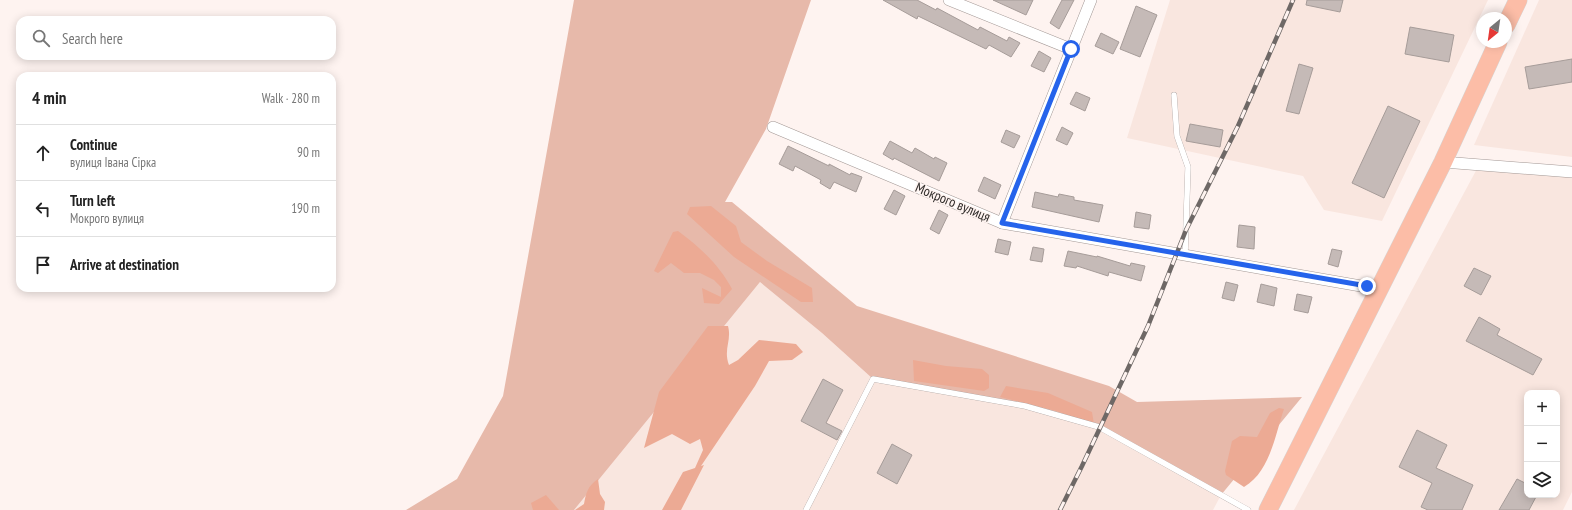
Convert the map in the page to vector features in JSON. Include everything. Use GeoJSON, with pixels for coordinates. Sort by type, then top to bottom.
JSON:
{"type":"FeatureCollection","features":[{"type":"Feature","properties":{"kind":"main road"},"geometry":{"type":"LineString","coordinates":[[1512,12],[1518,0]]}},
{"type":"Feature","properties":{"kind":"main road"},"geometry":{"type":"LineString","coordinates":[[1268,510],[1378,288],[1443,162],[1495,48]]}},
{"type":"Feature","properties":{"kind":"street"},"geometry":{"type":"LineString","coordinates":[[949,0],[1071,49]]}},
{"type":"Feature","properties":{"kind":"street"},"geometry":{"type":"LineString","coordinates":[[1002,223],[1091,0]]}},
{"type":"Feature","properties":{"kind":"street","name":"Мокрого вулиця"},"geometry":{"type":"LineString","coordinates":[[773,127],[1002,223],[1378,288]]}},
{"type":"Feature","properties":{"kind":"street"},"geometry":{"type":"LineString","coordinates":[[1443,162],[1572,172]]}},
{"type":"Feature","properties":{"kind":"lane"},"geometry":{"type":"LineString","coordinates":[[1174,95],[1177,136],[1188,167],[1185,254]]}},
{"type":"Feature","properties":{"kind":"lane"},"geometry":{"type":"LineString","coordinates":[[806,510],[873,379],[1025,406],[1098,428],[1248,510]]}},
{"type":"Feature","properties":{"kind":"shaded area"},"geometry":{"type":"Polygon","coordinates":[[[574,0],[811,0],[766,129],[725,202],[732,202],[857,306],[1109,386],[1137,402],[1302,397],[1221,495],[1099,427],[1025,406],[873,379],[822,333],[760,282],[574,510],[406,510],[457,479],[503,396],[574,0]]]}},
{"type":"Feature","properties":{"kind":"shaded area"},"geometry":{"type":"Polygon","coordinates":[[[1170,0],[1488,0],[1482,12],[1476,12],[1476,25],[1382,221],[1324,210],[1303,176],[1127,138],[1170,0]]]}},
{"type":"Feature","properties":{"kind":"shaded area"},"geometry":{"type":"Polygon","coordinates":[[[1539,0],[1572,0],[1572,157],[1474,145],[1539,0]]]}},
{"type":"Feature","properties":{"kind":"shaded area"},"geometry":{"type":"Polygon","coordinates":[[[1479,165],[1572,172],[1572,492],[1563,510],[1294,510],[1479,165]]]}},
{"type":"Feature","properties":{"kind":"shaded area"},"geometry":{"type":"Polygon","coordinates":[[[711,206],[736,226],[741,242],[767,261],[812,288],[813,302],[801,302],[734,257],[687,214],[690,207],[711,206]]]}},
{"type":"Feature","properties":{"kind":"shaded area"},"geometry":{"type":"Polygon","coordinates":[[[678,231],[694,243],[715,264],[732,289],[719,304],[704,303],[702,288],[721,297],[721,287],[714,280],[700,273],[684,273],[671,263],[658,273],[654,271],[673,232],[678,231]]]}},
{"type":"Feature","properties":{"kind":"shaded area"},"geometry":{"type":"Polygon","coordinates":[[[760,282],[822,333],[873,379],[1025,406],[1099,427],[1221,495],[1213,510],[574,510],[760,282]]]}},
{"type":"Feature","properties":{"kind":"shaded area"},"geometry":{"type":"Polygon","coordinates":[[[708,326],[728,326],[729,336],[727,359],[729,365],[738,360],[759,340],[796,344],[803,352],[792,360],[769,361],[755,386],[701,466],[704,465],[681,510],[662,510],[683,472],[695,468],[703,450],[700,439],[690,444],[672,434],[644,448],[659,392],[708,326]]]}},
{"type":"Feature","properties":{"kind":"shaded area"},"geometry":{"type":"Polygon","coordinates":[[[913,360],[946,366],[982,369],[989,375],[989,388],[984,391],[914,381],[913,360]]]}},
{"type":"Feature","properties":{"kind":"shaded area"},"geometry":{"type":"Polygon","coordinates":[[[1006,386],[1048,393],[1092,412],[1094,424],[1056,411],[1000,397],[1006,386]]]}},
{"type":"Feature","properties":{"kind":"shaded area"},"geometry":{"type":"Polygon","coordinates":[[[1279,408],[1284,409],[1266,463],[1253,480],[1244,487],[1226,475],[1225,471],[1232,441],[1240,436],[1257,437],[1270,413],[1279,408]]]}},
{"type":"Feature","properties":{"kind":"shaded area"},"geometry":{"type":"Polygon","coordinates":[[[598,479],[600,494],[605,502],[604,510],[575,510],[584,504],[588,490],[598,479]]]}},
{"type":"Feature","properties":{"kind":"shaded area"},"geometry":{"type":"Polygon","coordinates":[[[546,495],[559,510],[533,510],[531,503],[546,495]]]}},
{"type":"Feature","properties":{"kind":"building"},"geometry":{"type":"Polygon","coordinates":[[[883,0],[917,0],[936,10],[937,8],[978,30],[980,27],[1007,41],[1009,37],[1020,43],[1011,57],[989,45],[986,49],[918,16],[917,19],[883,0]]]}},
{"type":"Feature","properties":{"kind":"building"},"geometry":{"type":"Polygon","coordinates":[[[993,0],[1033,0],[1026,15],[993,0]]]}},
{"type":"Feature","properties":{"kind":"building"},"geometry":{"type":"Polygon","coordinates":[[[1062,0],[1074,0],[1059,29],[1050,23],[1062,0]]]}},
{"type":"Feature","properties":{"kind":"building"},"geometry":{"type":"Polygon","coordinates":[[[1307,0],[1343,0],[1340,12],[1306,5],[1307,0]]]}},
{"type":"Feature","properties":{"kind":"building"},"geometry":{"type":"Polygon","coordinates":[[[1136,6],[1157,15],[1140,57],[1120,49],[1136,6]]]}},
{"type":"Feature","properties":{"kind":"building"},"geometry":{"type":"Polygon","coordinates":[[[1410,27],[1454,35],[1449,62],[1405,54],[1410,27]]]}},
{"type":"Feature","properties":{"kind":"building"},"geometry":{"type":"Polygon","coordinates":[[[1101,33],[1119,42],[1113,54],[1095,46],[1101,33]]]}},
{"type":"Feature","properties":{"kind":"building"},"geometry":{"type":"Polygon","coordinates":[[[1039,51],[1051,58],[1044,72],[1031,66],[1039,51]]]}},
{"type":"Feature","properties":{"kind":"building"},"geometry":{"type":"Polygon","coordinates":[[[1572,59],[1572,82],[1529,89],[1525,67],[1572,59]]]}},
{"type":"Feature","properties":{"kind":"building"},"geometry":{"type":"Polygon","coordinates":[[[1299,64],[1313,68],[1299,114],[1286,111],[1299,64]]]}},
{"type":"Feature","properties":{"kind":"building"},"geometry":{"type":"Polygon","coordinates":[[[1076,92],[1090,98],[1085,111],[1070,104],[1076,92]]]}},
{"type":"Feature","properties":{"kind":"building"},"geometry":{"type":"Polygon","coordinates":[[[1388,106],[1420,121],[1384,198],[1352,183],[1388,106]]]}},
{"type":"Feature","properties":{"kind":"building"},"geometry":{"type":"Polygon","coordinates":[[[1190,124],[1223,130],[1220,147],[1186,141],[1190,124]]]}},
{"type":"Feature","properties":{"kind":"building"},"geometry":{"type":"Polygon","coordinates":[[[1062,127],[1073,133],[1067,145],[1056,140],[1062,127]]]}},
{"type":"Feature","properties":{"kind":"building"},"geometry":{"type":"Polygon","coordinates":[[[1006,130],[1020,136],[1014,148],[1001,142],[1006,130]]]}},
{"type":"Feature","properties":{"kind":"building"},"geometry":{"type":"Polygon","coordinates":[[[890,141],[912,153],[915,148],[934,159],[935,157],[947,163],[939,181],[883,154],[890,141]]]}},
{"type":"Feature","properties":{"kind":"building"},"geometry":{"type":"Polygon","coordinates":[[[788,146],[850,175],[851,173],[862,177],[856,192],[834,182],[830,189],[820,183],[821,180],[795,166],[793,171],[779,164],[788,146]]]}},
{"type":"Feature","properties":{"kind":"building"},"geometry":{"type":"Polygon","coordinates":[[[984,177],[1001,185],[995,199],[978,191],[984,177]]]}},
{"type":"Feature","properties":{"kind":"building"},"geometry":{"type":"Polygon","coordinates":[[[894,190],[905,196],[896,215],[884,209],[894,190]]]}},
{"type":"Feature","properties":{"kind":"building"},"geometry":{"type":"Polygon","coordinates":[[[1035,192],[1058,197],[1059,194],[1074,197],[1074,200],[1103,205],[1099,222],[1032,207],[1035,192]]]}},
{"type":"Feature","properties":{"kind":"building"},"geometry":{"type":"Polygon","coordinates":[[[939,210],[948,215],[939,234],[930,229],[939,210]]]}},
{"type":"Feature","properties":{"kind":"building"},"geometry":{"type":"Polygon","coordinates":[[[1136,212],[1151,215],[1149,229],[1134,227],[1136,212]]]}},
{"type":"Feature","properties":{"kind":"building"},"geometry":{"type":"Polygon","coordinates":[[[1239,225],[1255,227],[1254,249],[1237,247],[1239,225]]]}},
{"type":"Feature","properties":{"kind":"building"},"geometry":{"type":"Polygon","coordinates":[[[998,239],[1011,242],[1008,255],[995,252],[998,239]]]}},
{"type":"Feature","properties":{"kind":"building"},"geometry":{"type":"Polygon","coordinates":[[[1033,247],[1044,249],[1042,262],[1030,260],[1033,247]]]}},
{"type":"Feature","properties":{"kind":"building"},"geometry":{"type":"Polygon","coordinates":[[[1332,249],[1342,251],[1338,267],[1328,264],[1332,249]]]}},
{"type":"Feature","properties":{"kind":"building"},"geometry":{"type":"Polygon","coordinates":[[[1068,251],[1097,256],[1130,266],[1131,263],[1145,266],[1141,281],[1109,272],[1108,276],[1077,266],[1076,268],[1064,266],[1068,251]]]}},
{"type":"Feature","properties":{"kind":"building"},"geometry":{"type":"Polygon","coordinates":[[[1474,268],[1491,276],[1481,295],[1464,286],[1474,268]]]}},
{"type":"Feature","properties":{"kind":"building"},"geometry":{"type":"Polygon","coordinates":[[[1226,282],[1238,285],[1234,301],[1222,298],[1226,282]]]}},
{"type":"Feature","properties":{"kind":"building"},"geometry":{"type":"Polygon","coordinates":[[[1261,284],[1277,288],[1274,306],[1257,302],[1261,284]]]}},
{"type":"Feature","properties":{"kind":"building"},"geometry":{"type":"Polygon","coordinates":[[[1297,294],[1312,297],[1308,313],[1294,310],[1297,294]]]}},
{"type":"Feature","properties":{"kind":"building"},"geometry":{"type":"Polygon","coordinates":[[[1479,317],[1500,329],[1497,335],[1542,359],[1533,375],[1466,341],[1479,317]]]}},
{"type":"Feature","properties":{"kind":"building"},"geometry":{"type":"Polygon","coordinates":[[[823,379],[843,390],[826,423],[842,431],[837,440],[801,421],[823,379]]]}},
{"type":"Feature","properties":{"kind":"building"},"geometry":{"type":"Polygon","coordinates":[[[1417,430],[1447,445],[1436,468],[1473,485],[1462,510],[1428,510],[1421,507],[1432,483],[1399,467],[1417,430]]]}},
{"type":"Feature","properties":{"kind":"building"},"geometry":{"type":"Polygon","coordinates":[[[892,444],[912,455],[897,484],[877,473],[892,444]]]}},
{"type":"Feature","properties":{"kind":"building"},"geometry":{"type":"Polygon","coordinates":[[[1517,479],[1524,482],[1524,498],[1535,498],[1529,510],[1499,510],[1517,479]]]}},
{"type":"Feature","properties":{"kind":"railway"},"geometry":{"type":"LineString","coordinates":[[1060,510],[1148,326],[1186,230],[1238,126],[1293,0]]}},
{"type":"Feature","properties":{"kind":"route"},"geometry":{"type":"LineString","coordinates":[[1071,49],[1002,223],[1367,286]]}}]}
